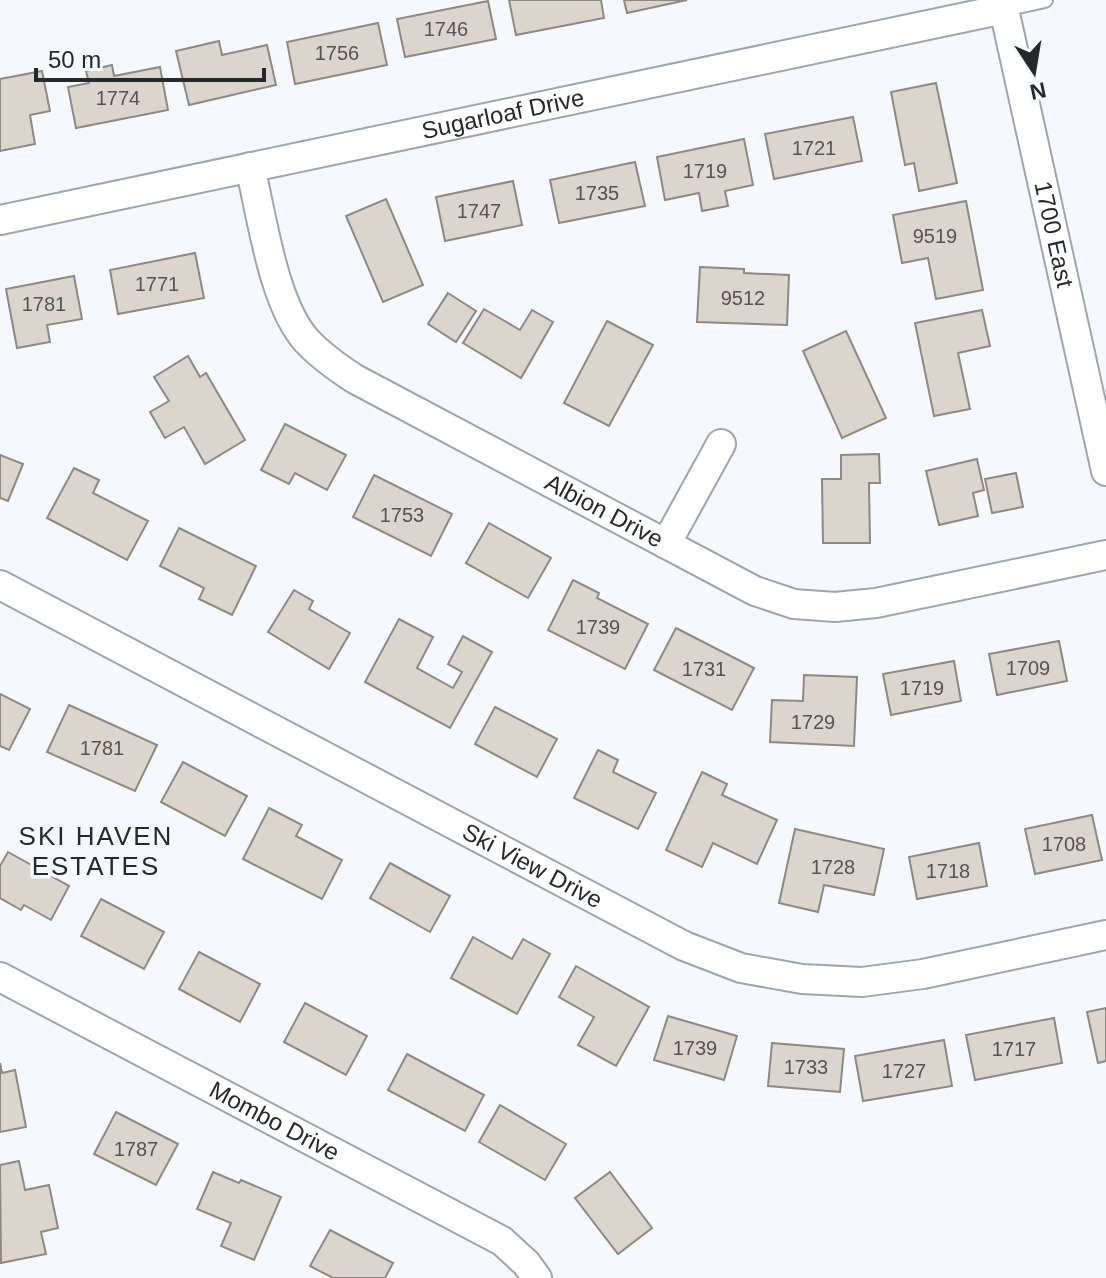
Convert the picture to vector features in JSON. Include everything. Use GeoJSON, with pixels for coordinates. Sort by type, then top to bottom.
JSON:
{"type":"FeatureCollection","features":[{"type":"Feature","properties":{"kind":"street","name":"Sugarloaf Drive"},"geometry":{"type":"LineString","coordinates":[[0,220],[1003,4]]}},
{"type":"Feature","properties":{"kind":"street","name":"1700 East"},"geometry":{"type":"LineString","coordinates":[[1003,4],[1106,471]]}},
{"type":"Feature","properties":{"kind":"street","name":"Albion Drive"},"geometry":{"type":"LineString","coordinates":[[250,167],[274,273],[288,313],[305,340],[321,354],[355,379],[755,591],[794,604],[835,607],[876,603],[1106,555]]}},
{"type":"Feature","properties":{"kind":"street"},"geometry":{"type":"LineString","coordinates":[[666,544],[721,444]]}},
{"type":"Feature","properties":{"kind":"street","name":"Ski View Drive"},"geometry":{"type":"LineString","coordinates":[[0,585],[684,946],[741,968],[802,979],[862,982],[923,974],[1106,935]]}},
{"type":"Feature","properties":{"kind":"street","name":"Mombo Drive"},"geometry":{"type":"LineString","coordinates":[[0,977],[502,1241],[537,1278]]}},
{"type":"Feature","properties":{"kind":"lane"},"geometry":{"type":"LineString","coordinates":[[1003,4],[1045,0]]}},
{"type":"Feature","properties":{"kind":"building"},"geometry":{"type":"Polygon","coordinates":[[[509,0],[601,0],[604,18],[516,35],[509,0]]]}},
{"type":"Feature","properties":{"kind":"building"},"geometry":{"type":"Polygon","coordinates":[[[624,0],[687,0],[627,13],[624,0]]]}},
{"type":"Feature","properties":{"kind":"building"},"geometry":{"type":"Polygon","coordinates":[[[488,1],[496,39],[405,57],[397,19],[488,1]]]}},
{"type":"Feature","properties":{"kind":"building"},"geometry":{"type":"Polygon","coordinates":[[[378,23],[387,65],[295,84],[287,42],[378,23]]]}},
{"type":"Feature","properties":{"kind":"building"},"geometry":{"type":"Polygon","coordinates":[[[219,41],[222,55],[267,45],[276,85],[189,105],[176,51],[219,41]]]}},
{"type":"Feature","properties":{"kind":"building"},"geometry":{"type":"Polygon","coordinates":[[[112,65],[114,76],[160,67],[168,110],[76,128],[68,87],[89,83],[86,71],[112,65]]]}},
{"type":"Feature","properties":{"kind":"building"},"geometry":{"type":"Polygon","coordinates":[[[42,71],[50,111],[30,115],[35,144],[0,151],[0,79],[42,71]]]}},
{"type":"Feature","properties":{"kind":"building"},"geometry":{"type":"Polygon","coordinates":[[[936,83],[957,183],[919,191],[914,163],[905,165],[891,92],[936,83]]]}},
{"type":"Feature","properties":{"kind":"building"},"geometry":{"type":"Polygon","coordinates":[[[853,117],[862,161],[774,179],[765,134],[853,117]]]}},
{"type":"Feature","properties":{"kind":"building"},"geometry":{"type":"Polygon","coordinates":[[[744,139],[753,185],[725,191],[728,206],[702,211],[699,193],[665,200],[657,157],[744,139]]]}},
{"type":"Feature","properties":{"kind":"building"},"geometry":{"type":"Polygon","coordinates":[[[635,162],[645,206],[559,223],[550,180],[635,162]]]}},
{"type":"Feature","properties":{"kind":"building"},"geometry":{"type":"Polygon","coordinates":[[[513,181],[522,225],[445,241],[436,197],[513,181]]]}},
{"type":"Feature","properties":{"kind":"building"},"geometry":{"type":"Polygon","coordinates":[[[386,199],[423,285],[383,302],[346,216],[386,199]]]}},
{"type":"Feature","properties":{"kind":"building"},"geometry":{"type":"Polygon","coordinates":[[[966,201],[983,290],[936,299],[928,258],[902,263],[893,215],[966,201]]]}},
{"type":"Feature","properties":{"kind":"building"},"geometry":{"type":"Polygon","coordinates":[[[195,253],[204,298],[118,314],[110,270],[195,253]]]}},
{"type":"Feature","properties":{"kind":"building"},"geometry":{"type":"Polygon","coordinates":[[[700,267],[789,275],[787,325],[697,322],[700,267]]]}},
{"type":"Feature","properties":{"kind":"building"},"geometry":{"type":"Polygon","coordinates":[[[74,276],[82,319],[47,325],[50,342],[17,348],[6,289],[74,276]]]}},
{"type":"Feature","properties":{"kind":"building"},"geometry":{"type":"Polygon","coordinates":[[[448,293],[476,311],[456,342],[428,324],[448,293]]]}},
{"type":"Feature","properties":{"kind":"building"},"geometry":{"type":"Polygon","coordinates":[[[484,309],[520,330],[532,310],[553,322],[521,378],[463,343],[484,309]]]}},
{"type":"Feature","properties":{"kind":"building"},"geometry":{"type":"Polygon","coordinates":[[[982,310],[990,346],[958,353],[970,409],[934,416],[915,323],[982,310]]]}},
{"type":"Feature","properties":{"kind":"building"},"geometry":{"type":"Polygon","coordinates":[[[607,321],[653,345],[609,426],[564,403],[607,321]]]}},
{"type":"Feature","properties":{"kind":"building"},"geometry":{"type":"Polygon","coordinates":[[[846,331],[886,418],[842,438],[803,351],[846,331]]]}},
{"type":"Feature","properties":{"kind":"building"},"geometry":{"type":"Polygon","coordinates":[[[188,356],[200,377],[206,373],[245,440],[205,464],[184,427],[165,438],[150,412],[169,401],[154,377],[188,356]]]}},
{"type":"Feature","properties":{"kind":"building"},"geometry":{"type":"Polygon","coordinates":[[[285,424],[346,455],[327,490],[295,473],[289,484],[261,470],[285,424]]]}},
{"type":"Feature","properties":{"kind":"building"},"geometry":{"type":"Polygon","coordinates":[[[879,454],[880,483],[869,483],[870,543],[823,543],[822,479],[841,479],[841,455],[879,454]]]}},
{"type":"Feature","properties":{"kind":"building"},"geometry":{"type":"Polygon","coordinates":[[[0,455],[23,464],[8,501],[0,498],[0,455]]]}},
{"type":"Feature","properties":{"kind":"building"},"geometry":{"type":"Polygon","coordinates":[[[977,459],[984,490],[973,493],[978,516],[939,525],[926,471],[977,459]]]}},
{"type":"Feature","properties":{"kind":"building"},"geometry":{"type":"Polygon","coordinates":[[[74,468],[99,480],[93,493],[148,521],[127,560],[47,518],[74,468]]]}},
{"type":"Feature","properties":{"kind":"building"},"geometry":{"type":"Polygon","coordinates":[[[1016,473],[1023,507],[992,513],[985,479],[1016,473]]]}},
{"type":"Feature","properties":{"kind":"building"},"geometry":{"type":"Polygon","coordinates":[[[374,475],[452,514],[431,556],[353,517],[374,475]]]}},
{"type":"Feature","properties":{"kind":"building"},"geometry":{"type":"Polygon","coordinates":[[[489,523],[551,558],[528,598],[466,563],[489,523]]]}},
{"type":"Feature","properties":{"kind":"building"},"geometry":{"type":"Polygon","coordinates":[[[179,528],[256,566],[232,615],[199,599],[204,588],[160,566],[179,528]]]}},
{"type":"Feature","properties":{"kind":"building"},"geometry":{"type":"Polygon","coordinates":[[[573,580],[599,593],[597,598],[648,624],[625,669],[548,630],[573,580]]]}},
{"type":"Feature","properties":{"kind":"building"},"geometry":{"type":"Polygon","coordinates":[[[294,590],[313,601],[309,609],[350,633],[329,669],[268,632],[294,590]]]}},
{"type":"Feature","properties":{"kind":"building"},"geometry":{"type":"Polygon","coordinates":[[[399,619],[433,637],[417,668],[453,688],[462,672],[448,664],[463,636],[492,652],[450,728],[365,682],[399,619]]]}},
{"type":"Feature","properties":{"kind":"building"},"geometry":{"type":"Polygon","coordinates":[[[676,628],[754,668],[732,710],[654,670],[676,628]]]}},
{"type":"Feature","properties":{"kind":"building"},"geometry":{"type":"Polygon","coordinates":[[[1059,641],[1067,681],[997,695],[989,654],[1059,641]]]}},
{"type":"Feature","properties":{"kind":"building"},"geometry":{"type":"Polygon","coordinates":[[[954,661],[961,701],[891,715],[883,674],[954,661]]]}},
{"type":"Feature","properties":{"kind":"building"},"geometry":{"type":"Polygon","coordinates":[[[804,675],[857,677],[854,746],[770,742],[772,700],[803,701],[804,675]]]}},
{"type":"Feature","properties":{"kind":"building"},"geometry":{"type":"Polygon","coordinates":[[[0,694],[30,709],[9,750],[0,746],[0,694]]]}},
{"type":"Feature","properties":{"kind":"building"},"geometry":{"type":"Polygon","coordinates":[[[69,705],[157,745],[135,791],[47,752],[69,705]]]}},
{"type":"Feature","properties":{"kind":"building"},"geometry":{"type":"Polygon","coordinates":[[[495,707],[557,739],[537,777],[475,744],[495,707]]]}},
{"type":"Feature","properties":{"kind":"building"},"geometry":{"type":"Polygon","coordinates":[[[598,750],[618,760],[613,772],[656,793],[638,829],[574,798],[598,750]]]}},
{"type":"Feature","properties":{"kind":"building"},"geometry":{"type":"Polygon","coordinates":[[[183,762],[247,796],[225,836],[161,802],[183,762]]]}},
{"type":"Feature","properties":{"kind":"building"},"geometry":{"type":"Polygon","coordinates":[[[702,772],[727,784],[722,795],[777,820],[757,864],[713,843],[702,867],[666,850],[702,772]]]}},
{"type":"Feature","properties":{"kind":"building"},"geometry":{"type":"Polygon","coordinates":[[[269,808],[302,825],[296,836],[342,860],[322,899],[243,859],[269,808]]]}},
{"type":"Feature","properties":{"kind":"building"},"geometry":{"type":"Polygon","coordinates":[[[1092,815],[1102,860],[1035,874],[1025,829],[1092,815]]]}},
{"type":"Feature","properties":{"kind":"building"},"geometry":{"type":"Polygon","coordinates":[[[795,829],[884,849],[874,895],[824,885],[818,912],[779,903],[795,829]]]}},
{"type":"Feature","properties":{"kind":"building"},"geometry":{"type":"Polygon","coordinates":[[[979,843],[987,886],[917,899],[909,857],[979,843]]]}},
{"type":"Feature","properties":{"kind":"building"},"geometry":{"type":"Polygon","coordinates":[[[8,852],[69,886],[51,920],[24,905],[21,910],[0,898],[0,866],[8,852]]]}},
{"type":"Feature","properties":{"kind":"building"},"geometry":{"type":"Polygon","coordinates":[[[390,863],[450,896],[430,932],[370,898],[390,863]]]}},
{"type":"Feature","properties":{"kind":"building"},"geometry":{"type":"Polygon","coordinates":[[[101,899],[164,932],[144,969],[81,936],[101,899]]]}},
{"type":"Feature","properties":{"kind":"building"},"geometry":{"type":"Polygon","coordinates":[[[473,937],[512,959],[523,939],[550,954],[517,1014],[451,978],[473,937]]]}},
{"type":"Feature","properties":{"kind":"building"},"geometry":{"type":"Polygon","coordinates":[[[199,952],[260,984],[240,1022],[179,989],[199,952]]]}},
{"type":"Feature","properties":{"kind":"building"},"geometry":{"type":"Polygon","coordinates":[[[576,966],[649,1007],[616,1066],[578,1045],[594,1017],[559,997],[576,966]]]}},
{"type":"Feature","properties":{"kind":"building"},"geometry":{"type":"Polygon","coordinates":[[[305,1003],[367,1036],[346,1075],[284,1042],[305,1003]]]}},
{"type":"Feature","properties":{"kind":"building"},"geometry":{"type":"Polygon","coordinates":[[[1106,1008],[1106,1061],[1098,1063],[1087,1012],[1106,1008]]]}},
{"type":"Feature","properties":{"kind":"building"},"geometry":{"type":"Polygon","coordinates":[[[668,1016],[737,1036],[724,1080],[654,1060],[668,1016]]]}},
{"type":"Feature","properties":{"kind":"building"},"geometry":{"type":"Polygon","coordinates":[[[1054,1018],[1062,1063],[975,1080],[966,1035],[1054,1018]]]}},
{"type":"Feature","properties":{"kind":"building"},"geometry":{"type":"Polygon","coordinates":[[[944,1040],[952,1086],[863,1101],[855,1056],[944,1040]]]}},
{"type":"Feature","properties":{"kind":"building"},"geometry":{"type":"Polygon","coordinates":[[[772,1043],[844,1049],[840,1092],[768,1086],[772,1043]]]}},
{"type":"Feature","properties":{"kind":"building"},"geometry":{"type":"Polygon","coordinates":[[[407,1054],[484,1095],[465,1131],[388,1090],[407,1054]]]}},
{"type":"Feature","properties":{"kind":"building"},"geometry":{"type":"Polygon","coordinates":[[[0,1063],[2,1073],[15,1070],[26,1127],[0,1132],[0,1063]]]}},
{"type":"Feature","properties":{"kind":"building"},"geometry":{"type":"Polygon","coordinates":[[[500,1105],[566,1144],[545,1180],[479,1142],[500,1105]]]}},
{"type":"Feature","properties":{"kind":"building"},"geometry":{"type":"Polygon","coordinates":[[[116,1112],[178,1144],[156,1185],[94,1154],[116,1112]]]}},
{"type":"Feature","properties":{"kind":"building"},"geometry":{"type":"Polygon","coordinates":[[[19,1161],[25,1190],[49,1185],[58,1228],[41,1232],[46,1254],[1,1263],[0,1165],[19,1161]]]}},
{"type":"Feature","properties":{"kind":"building"},"geometry":{"type":"Polygon","coordinates":[[[213,1172],[281,1197],[254,1260],[221,1246],[231,1223],[197,1209],[213,1172]]]}},
{"type":"Feature","properties":{"kind":"building"},"geometry":{"type":"Polygon","coordinates":[[[610,1172],[652,1228],[618,1254],[575,1198],[610,1172]]]}},
{"type":"Feature","properties":{"kind":"building"},"geometry":{"type":"Polygon","coordinates":[[[330,1230],[393,1263],[385,1278],[333,1278],[310,1266],[330,1230]]]}},
{"type":"Feature","properties":{"kind":"district","name":"SKI HAVEN ESTATES"},"geometry":{"type":"Point","coordinates":[96,851]}}]}
